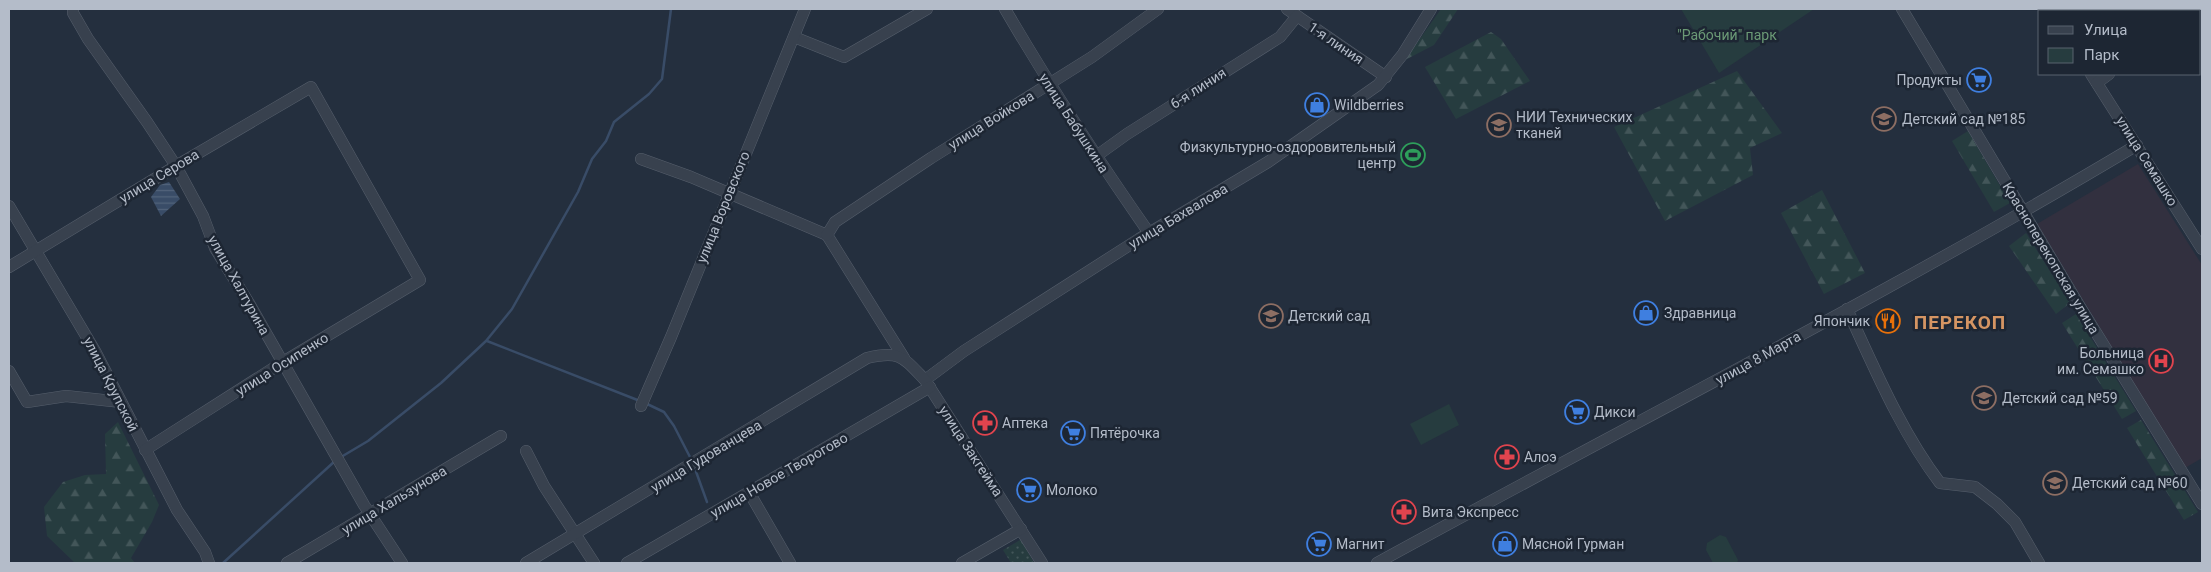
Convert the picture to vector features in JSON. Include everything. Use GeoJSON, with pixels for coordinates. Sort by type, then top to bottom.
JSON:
{"type":"FeatureCollection","features":[{"type":"Feature","properties":{"kind":"street","name":"улица Халтурина"},"geometry":{"type":"LineString","coordinates":[[73,9],[73,13],[88,39],[148,122],[176,166],[203,216],[215,248],[370,514],[402,563]]}},
{"type":"Feature","properties":{"kind":"street","name":"улица Воровского"},"geometry":{"type":"LineString","coordinates":[[641,406],[805,9]]}},
{"type":"Feature","properties":{"kind":"street"},"geometry":{"type":"LineString","coordinates":[[794,37],[844,57],[927,9]]}},
{"type":"Feature","properties":{"kind":"street","name":"улица Бабушкина"},"geometry":{"type":"LineString","coordinates":[[1004,9],[1095,157],[1149,233]]}},
{"type":"Feature","properties":{"kind":"street","name":"улица Войкова"},"geometry":{"type":"LineString","coordinates":[[827,235],[835,222],[1048,83],[1092,57],[1158,9]]}},
{"type":"Feature","properties":{"kind":"street","name":"1-я линия"},"geometry":{"type":"LineString","coordinates":[[1287,9],[1386,76]]}},
{"type":"Feature","properties":{"kind":"street","name":"улица Бахвалова"},"geometry":{"type":"LineString","coordinates":[[928,383],[964,351],[1149,233],[1268,162],[1372,89],[1386,76],[1403,54],[1431,9]]}},
{"type":"Feature","properties":{"kind":"street","name":"Красноперекопская улица"},"geometry":{"type":"LineString","coordinates":[[1902,9],[2202,504]]}},
{"type":"Feature","properties":{"kind":"street","name":"6-я линия"},"geometry":{"type":"LineString","coordinates":[[1095,157],[1134,129],[1280,37],[1297,16]]}},
{"type":"Feature","properties":{"kind":"street","name":"улица Семашко"},"geometry":{"type":"LineString","coordinates":[[2094,78],[2202,249]]}},
{"type":"Feature","properties":{"kind":"street","name":"улица Серова"},"geometry":{"type":"LineString","coordinates":[[9,267],[176,166],[311,88],[420,280]]}},
{"type":"Feature","properties":{"kind":"street","name":"улица 8 Марта"},"geometry":{"type":"LineString","coordinates":[[1377,563],[2024,213],[2136,145]]}},
{"type":"Feature","properties":{"kind":"street"},"geometry":{"type":"LineString","coordinates":[[641,159],[729,193],[827,235],[904,358]]}},
{"type":"Feature","properties":{"kind":"street","name":"улица Крупской"},"geometry":{"type":"LineString","coordinates":[[9,206],[95,351],[177,510],[205,552],[209,563]]}},
{"type":"Feature","properties":{"kind":"street","name":"улица Осипенко"},"geometry":{"type":"LineString","coordinates":[[145,450],[283,362],[420,280]]}},
{"type":"Feature","properties":{"kind":"street"},"geometry":{"type":"LineString","coordinates":[[1847,309],[1876,372],[1940,483],[1975,487],[1997,504],[2015,522],[2039,563]]}},
{"type":"Feature","properties":{"kind":"street","name":"улица Закгейма"},"geometry":{"type":"LineString","coordinates":[[887,353],[904,358],[928,383],[1042,563]]}},
{"type":"Feature","properties":{"kind":"street","name":"улица Гудованцева"},"geometry":{"type":"LineString","coordinates":[[526,563],[576,535],[868,358],[887,353]]}},
{"type":"Feature","properties":{"kind":"street"},"geometry":{"type":"LineString","coordinates":[[9,372],[27,402],[66,396],[121,402]]}},
{"type":"Feature","properties":{"kind":"street","name":"улица Новое Творогово"},"geometry":{"type":"LineString","coordinates":[[627,563],[749,492],[928,383]]}},
{"type":"Feature","properties":{"kind":"street","name":"улица Хальзунова"},"geometry":{"type":"LineString","coordinates":[[287,563],[501,436]]}},
{"type":"Feature","properties":{"kind":"street"},"geometry":{"type":"LineString","coordinates":[[526,451],[544,486],[594,563]]}},
{"type":"Feature","properties":{"kind":"street"},"geometry":{"type":"LineString","coordinates":[[749,492],[788,560]]}},
{"type":"Feature","properties":{"kind":"street"},"geometry":{"type":"LineString","coordinates":[[962,563],[1021,529]]}},
{"type":"Feature","properties":{"kind":"shaded area","name":"Больница им. Семашко"},"geometry":{"type":"Polygon","coordinates":[[[2138,164],[2202,265],[2202,458],[2185,468],[2037,224],[2138,164]]]}},
{"type":"Feature","properties":{"kind":"green space"},"geometry":{"type":"Polygon","coordinates":[[[1441,9],[1458,9],[1434,45],[1405,60],[1441,9]]]}},
{"type":"Feature","properties":{"kind":"green space","name":"\"Рабочий\" парк"},"geometry":{"type":"Polygon","coordinates":[[[1681,9],[1814,9],[1719,73],[1681,9]]]}},
{"type":"Feature","properties":{"kind":"green space"},"geometry":{"type":"Polygon","coordinates":[[[2083,9],[2178,9],[2176,10],[2083,9]]]}},
{"type":"Feature","properties":{"kind":"green space"},"geometry":{"type":"Polygon","coordinates":[[[1491,32],[1501,39],[1530,81],[1456,119],[1425,67],[1491,32]]]}},
{"type":"Feature","properties":{"kind":"green space"},"geometry":{"type":"Polygon","coordinates":[[[1737,71],[1782,133],[1750,148],[1753,175],[1665,221],[1614,127],[1737,71]]]}},
{"type":"Feature","properties":{"kind":"green space"},"geometry":{"type":"Polygon","coordinates":[[[1968,131],[2010,203],[1994,212],[1952,141],[1968,131]]]}},
{"type":"Feature","properties":{"kind":"green space"},"geometry":{"type":"Polygon","coordinates":[[[1822,190],[1865,273],[1824,294],[1781,213],[1822,190]]]}},
{"type":"Feature","properties":{"kind":"green space"},"geometry":{"type":"Polygon","coordinates":[[[2026,233],[2070,303],[2056,314],[2009,246],[2026,233]]]}},
{"type":"Feature","properties":{"kind":"green space"},"geometry":{"type":"Polygon","coordinates":[[[2076,314],[2136,411],[2122,419],[2062,323],[2076,314]]]}},
{"type":"Feature","properties":{"kind":"green space"},"geometry":{"type":"Polygon","coordinates":[[[1449,404],[1459,425],[1421,445],[1410,424],[1449,404]]]}},
{"type":"Feature","properties":{"kind":"green space"},"geometry":{"type":"Polygon","coordinates":[[[2141,420],[2198,512],[2184,520],[2127,428],[2141,420]]]}},
{"type":"Feature","properties":{"kind":"green space"},"geometry":{"type":"Polygon","coordinates":[[[118,422],[159,505],[152,522],[131,558],[135,563],[75,563],[47,536],[44,507],[63,482],[85,475],[106,474],[105,434],[118,422]]]}},
{"type":"Feature","properties":{"kind":"green space"},"geometry":{"type":"Polygon","coordinates":[[[1720,535],[1726,537],[1738,560],[1737,563],[1713,563],[1706,550],[1707,543],[1720,535]]]}},
{"type":"Feature","properties":{"kind":"green space"},"geometry":{"type":"Polygon","coordinates":[[[1020,540],[1034,563],[1011,563],[1003,550],[1020,540]]]}},
{"type":"Feature","properties":{"kind":"water"},"geometry":{"type":"Polygon","coordinates":[[[169,182],[180,199],[161,216],[151,197],[160,185],[169,182]]]}},
{"type":"Feature","properties":{"kind":"waterway"},"geometry":{"type":"LineString","coordinates":[[341,457],[368,441],[441,383],[486,341],[512,309],[578,192],[592,159],[606,141],[614,122],[649,94],[662,79],[671,9]]}},
{"type":"Feature","properties":{"kind":"waterway"},"geometry":{"type":"LineString","coordinates":[[487,341],[640,401]]}},
{"type":"Feature","properties":{"kind":"waterway"},"geometry":{"type":"LineString","coordinates":[[645,403],[664,412],[674,426],[691,459]]}},
{"type":"Feature","properties":{"kind":"waterway"},"geometry":{"type":"LineString","coordinates":[[223,563],[335,461]]}},
{"type":"Feature","properties":{"kind":"waterway"},"geometry":{"type":"LineString","coordinates":[[694,466],[707,502]]}},
{"type":"Feature","properties":{"kind":"place","name":"Продукты"},"geometry":{"type":"Point","coordinates":[1979,80]}},
{"type":"Feature","properties":{"kind":"place","name":"Wildberries"},"geometry":{"type":"Point","coordinates":[1317,105]}},
{"type":"Feature","properties":{"kind":"place","name":"Детский сад №185"},"geometry":{"type":"Point","coordinates":[1884,119]}},
{"type":"Feature","properties":{"kind":"place","name":"НИИ Технических тканей"},"geometry":{"type":"Point","coordinates":[1499,125]}},
{"type":"Feature","properties":{"kind":"place","name":"Физкультурно-оздоровительный центр"},"geometry":{"type":"Point","coordinates":[1413,155]}},
{"type":"Feature","properties":{"kind":"place","name":"Здравница"},"geometry":{"type":"Point","coordinates":[1646,313]}},
{"type":"Feature","properties":{"kind":"place","name":"Детский сад"},"geometry":{"type":"Point","coordinates":[1271,316]}},
{"type":"Feature","properties":{"kind":"place","name":"Япончик"},"geometry":{"type":"Point","coordinates":[1888,321]}},
{"type":"Feature","properties":{"kind":"place","name":"Больница им. Семашко"},"geometry":{"type":"Point","coordinates":[2161,361]}},
{"type":"Feature","properties":{"kind":"place","name":"Детский сад №59"},"geometry":{"type":"Point","coordinates":[1984,398]}},
{"type":"Feature","properties":{"kind":"place","name":"Дикси"},"geometry":{"type":"Point","coordinates":[1577,412]}},
{"type":"Feature","properties":{"kind":"place","name":"Аптека"},"geometry":{"type":"Point","coordinates":[985,423]}},
{"type":"Feature","properties":{"kind":"place","name":"Пятёрочка"},"geometry":{"type":"Point","coordinates":[1073,433]}},
{"type":"Feature","properties":{"kind":"place","name":"Алоэ"},"geometry":{"type":"Point","coordinates":[1507,457]}},
{"type":"Feature","properties":{"kind":"place","name":"Детский сад №60"},"geometry":{"type":"Point","coordinates":[2055,483]}},
{"type":"Feature","properties":{"kind":"place","name":"Молоко"},"geometry":{"type":"Point","coordinates":[1029,490]}},
{"type":"Feature","properties":{"kind":"place","name":"Вита Экспресс"},"geometry":{"type":"Point","coordinates":[1404,512]}},
{"type":"Feature","properties":{"kind":"place","name":"Магнит"},"geometry":{"type":"Point","coordinates":[1319,544]}},
{"type":"Feature","properties":{"kind":"place","name":"Мясной Гурман"},"geometry":{"type":"Point","coordinates":[1505,544]}},
{"type":"Feature","properties":{"kind":"district","name":"ПЕРЕКОП"},"geometry":{"type":"Point","coordinates":[1960,322]}}]}
